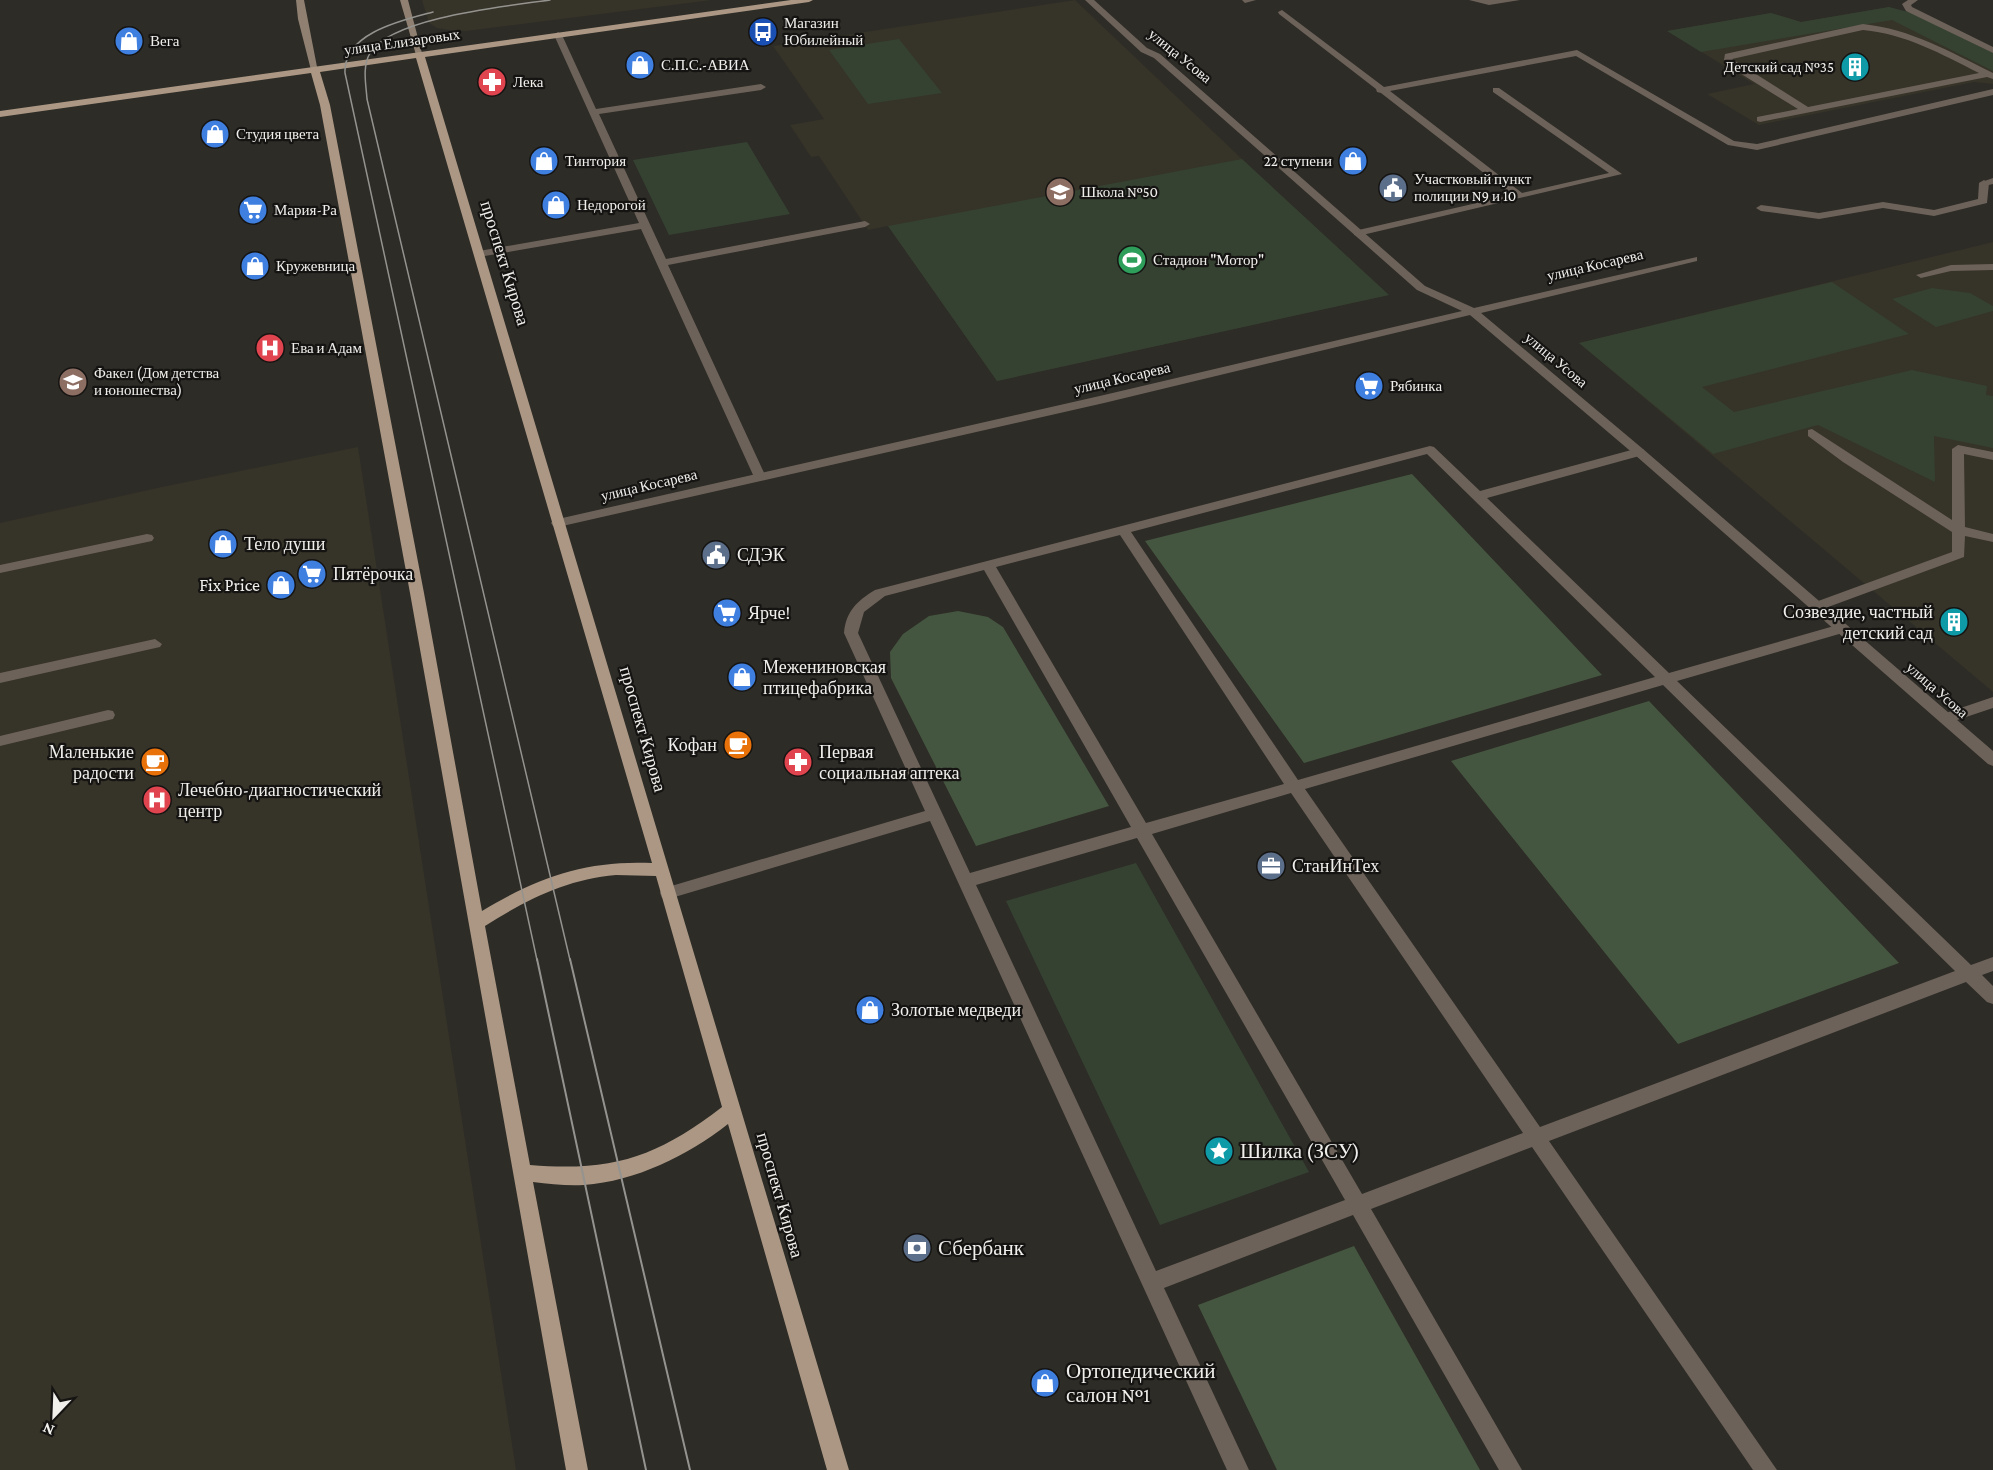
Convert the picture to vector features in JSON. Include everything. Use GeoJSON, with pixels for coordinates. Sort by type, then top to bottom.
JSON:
{"type":"FeatureCollection","features":[{"type":"Feature","properties":{"kind":"main road"},"geometry":{"type":"LineString","coordinates":[[300,0],[302,19],[325,105],[417,593],[577,1470]]}},
{"type":"Feature","properties":{"kind":"main road","name":"проспект Кирова"},"geometry":{"type":"LineString","coordinates":[[404,0],[838,1470]]}},
{"type":"Feature","properties":{"kind":"main road","name":"улица Елизаровых"},"geometry":{"type":"LineString","coordinates":[[0,114],[809,0]]}},
{"type":"Feature","properties":{"kind":"main road"},"geometry":{"type":"LineString","coordinates":[[476,923],[523,894],[572,876],[612,868],[661,870]]}},
{"type":"Feature","properties":{"kind":"main road"},"geometry":{"type":"LineString","coordinates":[[522,1173],[584,1176],[621,1171],[670,1153],[702,1134],[732,1110]]}},
{"type":"Feature","properties":{"kind":"street","name":"улица Усова"},"geometry":{"type":"LineString","coordinates":[[1089,0],[1144,50],[1157,56],[1421,288],[1472,311],[1639,452],[1993,760]]}},
{"type":"Feature","properties":{"kind":"street"},"geometry":{"type":"LineString","coordinates":[[1473,0],[1489,3],[1516,0]]}},
{"type":"Feature","properties":{"kind":"street"},"geometry":{"type":"LineString","coordinates":[[1914,0],[1906,4],[1909,9],[1993,50]]}},
{"type":"Feature","properties":{"kind":"street"},"geometry":{"type":"LineString","coordinates":[[1282,12],[1380,90],[1519,195]]}},
{"type":"Feature","properties":{"kind":"street"},"geometry":{"type":"LineString","coordinates":[[1805,109],[1733,65],[1728,60],[1728,56],[1863,27],[1878,27],[1906,34],[1990,75]]}},
{"type":"Feature","properties":{"kind":"street"},"geometry":{"type":"LineString","coordinates":[[558,35],[760,477]]}},
{"type":"Feature","properties":{"kind":"street"},"geometry":{"type":"LineString","coordinates":[[1380,90],[1577,53],[1731,143],[1756,147],[1993,92]]}},
{"type":"Feature","properties":{"kind":"street"},"geometry":{"type":"LineString","coordinates":[[1760,119],[1990,75]]}},
{"type":"Feature","properties":{"kind":"street"},"geometry":{"type":"LineString","coordinates":[[594,112],[761,87]]}},
{"type":"Feature","properties":{"kind":"street"},"geometry":{"type":"LineString","coordinates":[[1358,233],[1617,174],[1496,90]]}},
{"type":"Feature","properties":{"kind":"street"},"geometry":{"type":"LineString","coordinates":[[1761,208],[1819,216],[1882,205],[1934,213],[1983,201],[1988,182]]}},
{"type":"Feature","properties":{"kind":"street"},"geometry":{"type":"LineString","coordinates":[[662,263],[865,224]]}},
{"type":"Feature","properties":{"kind":"street"},"geometry":{"type":"LineString","coordinates":[[479,254],[645,225]]}},
{"type":"Feature","properties":{"kind":"street","name":"улица Косарева"},"geometry":{"type":"LineString","coordinates":[[558,523],[1104,399],[1693,259]]}},
{"type":"Feature","properties":{"kind":"street"},"geometry":{"type":"LineString","coordinates":[[1921,275],[1951,268],[1993,267]]}},
{"type":"Feature","properties":{"kind":"street"},"geometry":{"type":"LineString","coordinates":[[1812,433],[1847,459],[1959,530],[1993,538]]}},
{"type":"Feature","properties":{"kind":"street"},"geometry":{"type":"LineString","coordinates":[[1815,607],[1959,554],[1958,449],[1993,456]]}},
{"type":"Feature","properties":{"kind":"street"},"geometry":{"type":"LineString","coordinates":[[1238,1470],[851,633],[852,618],[863,603],[880,593],[1430,450],[1993,997]]}},
{"type":"Feature","properties":{"kind":"street"},"geometry":{"type":"LineString","coordinates":[[1478,496],[1639,452]]}},
{"type":"Feature","properties":{"kind":"street"},"geometry":{"type":"LineString","coordinates":[[1123,530],[1294,786],[1766,1470]]}},
{"type":"Feature","properties":{"kind":"street"},"geometry":{"type":"LineString","coordinates":[[0,569],[147,538]]}},
{"type":"Feature","properties":{"kind":"street"},"geometry":{"type":"LineString","coordinates":[[988,565],[1511,1470]]}},
{"type":"Feature","properties":{"kind":"street"},"geometry":{"type":"LineString","coordinates":[[966,881],[1840,629]]}},
{"type":"Feature","properties":{"kind":"street"},"geometry":{"type":"LineString","coordinates":[[0,678],[155,644]]}},
{"type":"Feature","properties":{"kind":"street"},"geometry":{"type":"LineString","coordinates":[[1945,718],[1993,702]]}},
{"type":"Feature","properties":{"kind":"street"},"geometry":{"type":"LineString","coordinates":[[0,741],[108,715]]}},
{"type":"Feature","properties":{"kind":"street"},"geometry":{"type":"LineString","coordinates":[[668,893],[934,814]]}},
{"type":"Feature","properties":{"kind":"street"},"geometry":{"type":"LineString","coordinates":[[1151,1282],[1993,964]]}},
{"type":"Feature","properties":{"kind":"shaded area"},"geometry":{"type":"Polygon","coordinates":[[[422,0],[712,0],[466,31],[437,28],[429,23],[422,0]]]}},
{"type":"Feature","properties":{"kind":"shaded area","name":"Школа №50"},"geometry":{"type":"Polygon","coordinates":[[[1075,0],[1389,295],[997,381],[888,226],[868,230],[819,156],[811,157],[790,125],[824,119],[773,46],[1075,0]]]}},
{"type":"Feature","properties":{"kind":"shaded area"},"geometry":{"type":"Polygon","coordinates":[[[1889,7],[1993,53],[1993,84],[1974,82],[1759,125],[1707,94],[1754,84],[1667,31],[1771,13],[1801,22],[1889,7]]]}},
{"type":"Feature","properties":{"kind":"shaded area"},"geometry":{"type":"Polygon","coordinates":[[[1993,242],[1993,692],[1579,343],[1993,242]]]}},
{"type":"Feature","properties":{"kind":"shaded area"},"geometry":{"type":"Polygon","coordinates":[[[358,447],[516,1470],[0,1470],[0,523],[358,447]]]}},
{"type":"Feature","properties":{"kind":"green space"},"geometry":{"type":"Polygon","coordinates":[[[1889,7],[1912,13],[1993,53],[1993,71],[1892,20],[1701,52],[1667,31],[1771,13],[1801,22],[1889,7]]]}},
{"type":"Feature","properties":{"kind":"green space"},"geometry":{"type":"Polygon","coordinates":[[[899,39],[942,93],[868,104],[829,50],[899,39]]]}},
{"type":"Feature","properties":{"kind":"green space"},"geometry":{"type":"Polygon","coordinates":[[[747,142],[790,214],[669,235],[633,160],[747,142]]]}},
{"type":"Feature","properties":{"kind":"green space","name":"Стадион \"Мотор\""},"geometry":{"type":"Polygon","coordinates":[[[1242,159],[1389,295],[997,381],[888,226],[1242,159]]]}},
{"type":"Feature","properties":{"kind":"green space"},"geometry":{"type":"Polygon","coordinates":[[[1832,282],[1909,334],[1702,387],[1734,412],[1912,370],[1987,386],[1986,395],[1993,396],[1993,448],[1934,436],[1935,482],[1818,425],[1713,454],[1579,343],[1832,282]]]}},
{"type":"Feature","properties":{"kind":"green space"},"geometry":{"type":"Polygon","coordinates":[[[1932,288],[1970,293],[1993,306],[1993,311],[1936,327],[1892,299],[1932,288]]]}},
{"type":"Feature","properties":{"kind":"green space"},"geometry":{"type":"Polygon","coordinates":[[[1412,474],[1602,675],[1304,763],[1145,541],[1412,474]]]}},
{"type":"Feature","properties":{"kind":"green space"},"geometry":{"type":"Polygon","coordinates":[[[958,611],[988,617],[1003,627],[1109,806],[976,846],[891,678],[890,652],[903,634],[929,616],[958,611]]]}},
{"type":"Feature","properties":{"kind":"green space"},"geometry":{"type":"Polygon","coordinates":[[[1649,701],[1899,963],[1678,1044],[1451,761],[1649,701]]]}},
{"type":"Feature","properties":{"kind":"green space"},"geometry":{"type":"Polygon","coordinates":[[[1136,863],[1309,1172],[1160,1225],[1006,901],[1136,863]]]}},
{"type":"Feature","properties":{"kind":"green space"},"geometry":{"type":"Polygon","coordinates":[[[1354,1246],[1480,1470],[1277,1470],[1198,1305],[1354,1246]]]}},
{"type":"Feature","properties":{"kind":"tram line"},"geometry":{"type":"LineString","coordinates":[[550,0],[453,15],[402,30],[382,41],[370,53],[365,76],[367,99],[570,960]]}},
{"type":"Feature","properties":{"kind":"tram line"},"geometry":{"type":"LineString","coordinates":[[433,12],[391,24],[364,38],[347,59],[345,73],[537,960]]}},
{"type":"Feature","properties":{"kind":"tram line"},"geometry":{"type":"LineString","coordinates":[[537,959],[646,1470]]}},
{"type":"Feature","properties":{"kind":"tram line"},"geometry":{"type":"LineString","coordinates":[[570,959],[690,1470]]}},
{"type":"Feature","properties":{"kind":"place","name":"Магазин Юбилейный"},"geometry":{"type":"Point","coordinates":[763,32]}},
{"type":"Feature","properties":{"kind":"place","name":"Вега"},"geometry":{"type":"Point","coordinates":[129,41]}},
{"type":"Feature","properties":{"kind":"place","name":"С.П.С.-АВИА"},"geometry":{"type":"Point","coordinates":[640,65]}},
{"type":"Feature","properties":{"kind":"place","name":"Детский сад №35"},"geometry":{"type":"Point","coordinates":[1855,67]}},
{"type":"Feature","properties":{"kind":"place","name":"Лека"},"geometry":{"type":"Point","coordinates":[492,82]}},
{"type":"Feature","properties":{"kind":"place","name":"Студия цвета"},"geometry":{"type":"Point","coordinates":[215,134]}},
{"type":"Feature","properties":{"kind":"place","name":"Тинтория"},"geometry":{"type":"Point","coordinates":[544,161]}},
{"type":"Feature","properties":{"kind":"place","name":"22 ступени"},"geometry":{"type":"Point","coordinates":[1353,161]}},
{"type":"Feature","properties":{"kind":"place","name":"Участковый пункт полиции N9 и 10"},"geometry":{"type":"Point","coordinates":[1393,188]}},
{"type":"Feature","properties":{"kind":"place","name":"Школа №50"},"geometry":{"type":"Point","coordinates":[1060,192]}},
{"type":"Feature","properties":{"kind":"place","name":"Недорогой"},"geometry":{"type":"Point","coordinates":[556,205]}},
{"type":"Feature","properties":{"kind":"place","name":"Мария-Ра"},"geometry":{"type":"Point","coordinates":[253,210]}},
{"type":"Feature","properties":{"kind":"place","name":"Стадион \"Мотор\""},"geometry":{"type":"Point","coordinates":[1132,260]}},
{"type":"Feature","properties":{"kind":"place","name":"Кружевница"},"geometry":{"type":"Point","coordinates":[255,266]}},
{"type":"Feature","properties":{"kind":"place","name":"Ева и Адам"},"geometry":{"type":"Point","coordinates":[270,348]}},
{"type":"Feature","properties":{"kind":"place","name":"Факел (Дом детства и юношества)"},"geometry":{"type":"Point","coordinates":[73,382]}},
{"type":"Feature","properties":{"kind":"place","name":"Рябинка"},"geometry":{"type":"Point","coordinates":[1369,386]}},
{"type":"Feature","properties":{"kind":"place","name":"Тело души"},"geometry":{"type":"Point","coordinates":[223,544]}},
{"type":"Feature","properties":{"kind":"place","name":"СДЭК"},"geometry":{"type":"Point","coordinates":[716,555]}},
{"type":"Feature","properties":{"kind":"place","name":"Пятёрочка"},"geometry":{"type":"Point","coordinates":[312,574]}},
{"type":"Feature","properties":{"kind":"place","name":"Fix Price"},"geometry":{"type":"Point","coordinates":[281,585]}},
{"type":"Feature","properties":{"kind":"place","name":"Ярче!"},"geometry":{"type":"Point","coordinates":[727,613]}},
{"type":"Feature","properties":{"kind":"place","name":"Созвездие, частный детский сад"},"geometry":{"type":"Point","coordinates":[1954,622]}},
{"type":"Feature","properties":{"kind":"place","name":"Межениновская птицефабрика"},"geometry":{"type":"Point","coordinates":[742,677]}},
{"type":"Feature","properties":{"kind":"place","name":"Кофан"},"geometry":{"type":"Point","coordinates":[738,745]}},
{"type":"Feature","properties":{"kind":"place","name":"Маленькие радости"},"geometry":{"type":"Point","coordinates":[155,762]}},
{"type":"Feature","properties":{"kind":"place","name":"Первая социальная аптека"},"geometry":{"type":"Point","coordinates":[798,762]}},
{"type":"Feature","properties":{"kind":"place","name":"Лечебно-диагностический центр"},"geometry":{"type":"Point","coordinates":[157,800]}},
{"type":"Feature","properties":{"kind":"place","name":"СтанИнТех"},"geometry":{"type":"Point","coordinates":[1271,866]}},
{"type":"Feature","properties":{"kind":"place","name":"Золотые медведи"},"geometry":{"type":"Point","coordinates":[870,1010]}},
{"type":"Feature","properties":{"kind":"place","name":"Шилка (ЗСУ)"},"geometry":{"type":"Point","coordinates":[1219,1151]}},
{"type":"Feature","properties":{"kind":"place","name":"Сбербанк"},"geometry":{"type":"Point","coordinates":[917,1248]}},
{"type":"Feature","properties":{"kind":"place","name":"Ортопедический салон №1"},"geometry":{"type":"Point","coordinates":[1045,1383]}}]}
